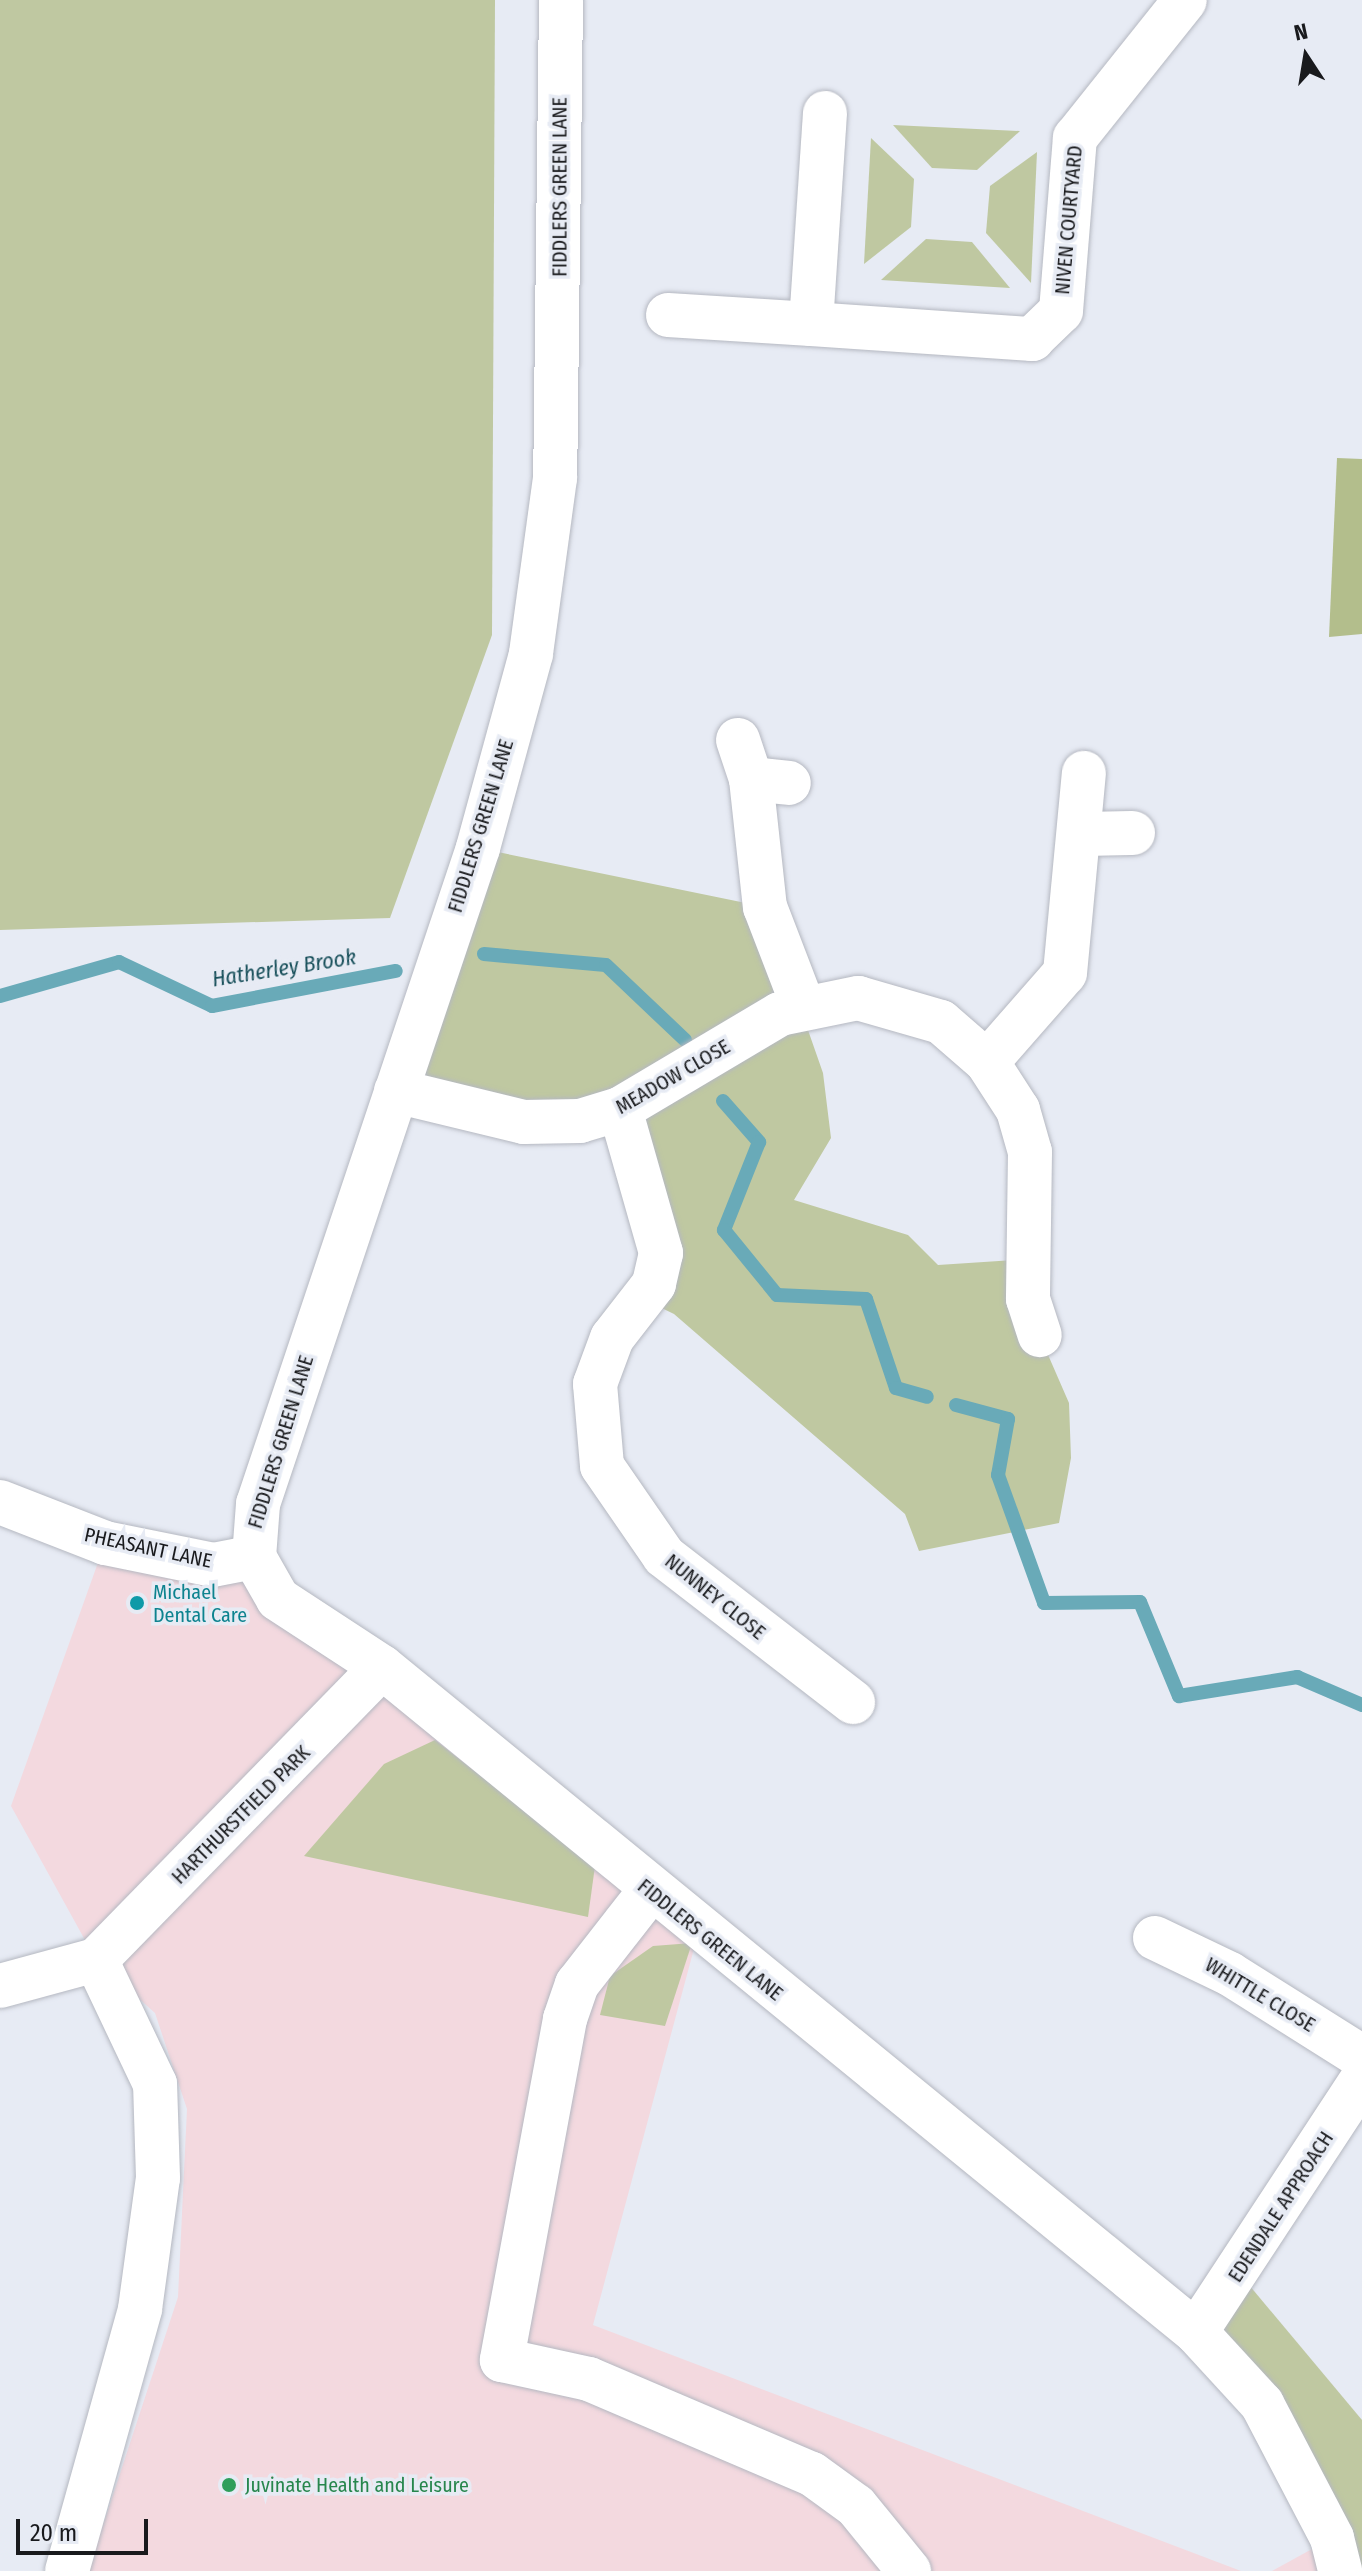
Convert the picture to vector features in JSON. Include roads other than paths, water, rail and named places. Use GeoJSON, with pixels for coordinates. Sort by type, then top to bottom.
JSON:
{"type":"FeatureCollection","features":[{"type":"Feature","properties":{"kind":"street","name":"FIDDLERS GREEN LANE"},"geometry":{"type":"LineString","coordinates":[[561,0],[555,478],[531,654],[478,848],[258,1504],[254,1557],[278,1599],[382,1667],[649,1892],[1196,2332],[1262,2404],[1332,2538],[1340,2571]]}},
{"type":"Feature","properties":{"kind":"street","name":"NIVEN COURTYARD"},"geometry":{"type":"LineString","coordinates":[[668,315],[1019,340],[1045,333],[1061,311],[1075,138],[1185,0]]}},
{"type":"Feature","properties":{"kind":"street"},"geometry":{"type":"LineString","coordinates":[[811,324],[825,113]]}},
{"type":"Feature","properties":{"kind":"street"},"geometry":{"type":"LineString","coordinates":[[759,767],[765,907],[803,1006]]}},
{"type":"Feature","properties":{"kind":"street"},"geometry":{"type":"LineString","coordinates":[[987,1062],[1065,973],[1082,834],[1084,773]]}},
{"type":"Feature","properties":{"kind":"street"},"geometry":{"type":"LineString","coordinates":[[1082,834],[1133,833]]}},
{"type":"Feature","properties":{"kind":"street","name":"MEADOW CLOSE"},"geometry":{"type":"LineString","coordinates":[[396,1091],[552,1124],[620,1109],[803,1006],[858,998],[913,1010],[987,1062],[1018,1110],[1030,1152],[1028,1299],[1040,1335]]}},
{"type":"Feature","properties":{"kind":"street","name":"NUNNEY CLOSE"},"geometry":{"type":"LineString","coordinates":[[620,1109],[656,1217],[661,1253],[654,1284],[612,1338],[598,1372],[592,1412],[602,1466],[664,1556],[853,1702]]}},
{"type":"Feature","properties":{"kind":"street","name":"PHEASANT LANE"},"geometry":{"type":"LineString","coordinates":[[0,1502],[105,1543],[213,1565],[254,1557]]}},
{"type":"Feature","properties":{"kind":"street","name":"HARTHURSTFIELD PARK"},"geometry":{"type":"LineString","coordinates":[[96,1960],[382,1667]]}},
{"type":"Feature","properties":{"kind":"street"},"geometry":{"type":"LineString","coordinates":[[649,1892],[612,1931],[594,1966],[577,1984],[565,2019],[558,2084],[502,2360],[602,2384],[812,2474],[856,2506],[906,2569]]}},
{"type":"Feature","properties":{"kind":"street","name":"WHITTLE CLOSE"},"geometry":{"type":"LineString","coordinates":[[1155,1938],[1230,1974],[1362,2057]]}},
{"type":"Feature","properties":{"kind":"street"},"geometry":{"type":"LineString","coordinates":[[0,1986],[96,1960],[155,2084],[158,2178],[140,2309],[67,2571]]}},
{"type":"Feature","properties":{"kind":"street","name":"EDENDALE APPROACH"},"geometry":{"type":"LineString","coordinates":[[1196,2332],[1362,2079]]}},
{"type":"Feature","properties":{"kind":"waterway","name":"Hatherley Brook"},"geometry":{"type":"LineString","coordinates":[[484,954],[606,965],[685,1040]]}},
{"type":"Feature","properties":{"kind":"waterway","name":"Hatherley Brook"},"geometry":{"type":"LineString","coordinates":[[0,996],[119,962],[212,1006],[396,971]]}},
{"type":"Feature","properties":{"kind":"waterway","name":"Hatherley Brook"},"geometry":{"type":"LineString","coordinates":[[723,1101],[759,1142],[724,1230],[777,1295],[866,1299],[896,1388],[927,1397]]}},
{"type":"Feature","properties":{"kind":"waterway","name":"Hatherley Brook"},"geometry":{"type":"LineString","coordinates":[[956,1405],[1008,1419],[998,1475],[1044,1603],[1140,1602],[1179,1696],[1297,1677],[1362,1705]]}},
{"type":"Feature","properties":{"kind":"place","name":"Michael Dental Care"},"geometry":{"type":"Point","coordinates":[137,1603]}},
{"type":"Feature","properties":{"kind":"place","name":"Juvinate Health and Leisure"},"geometry":{"type":"Point","coordinates":[229,2485]}}]}
